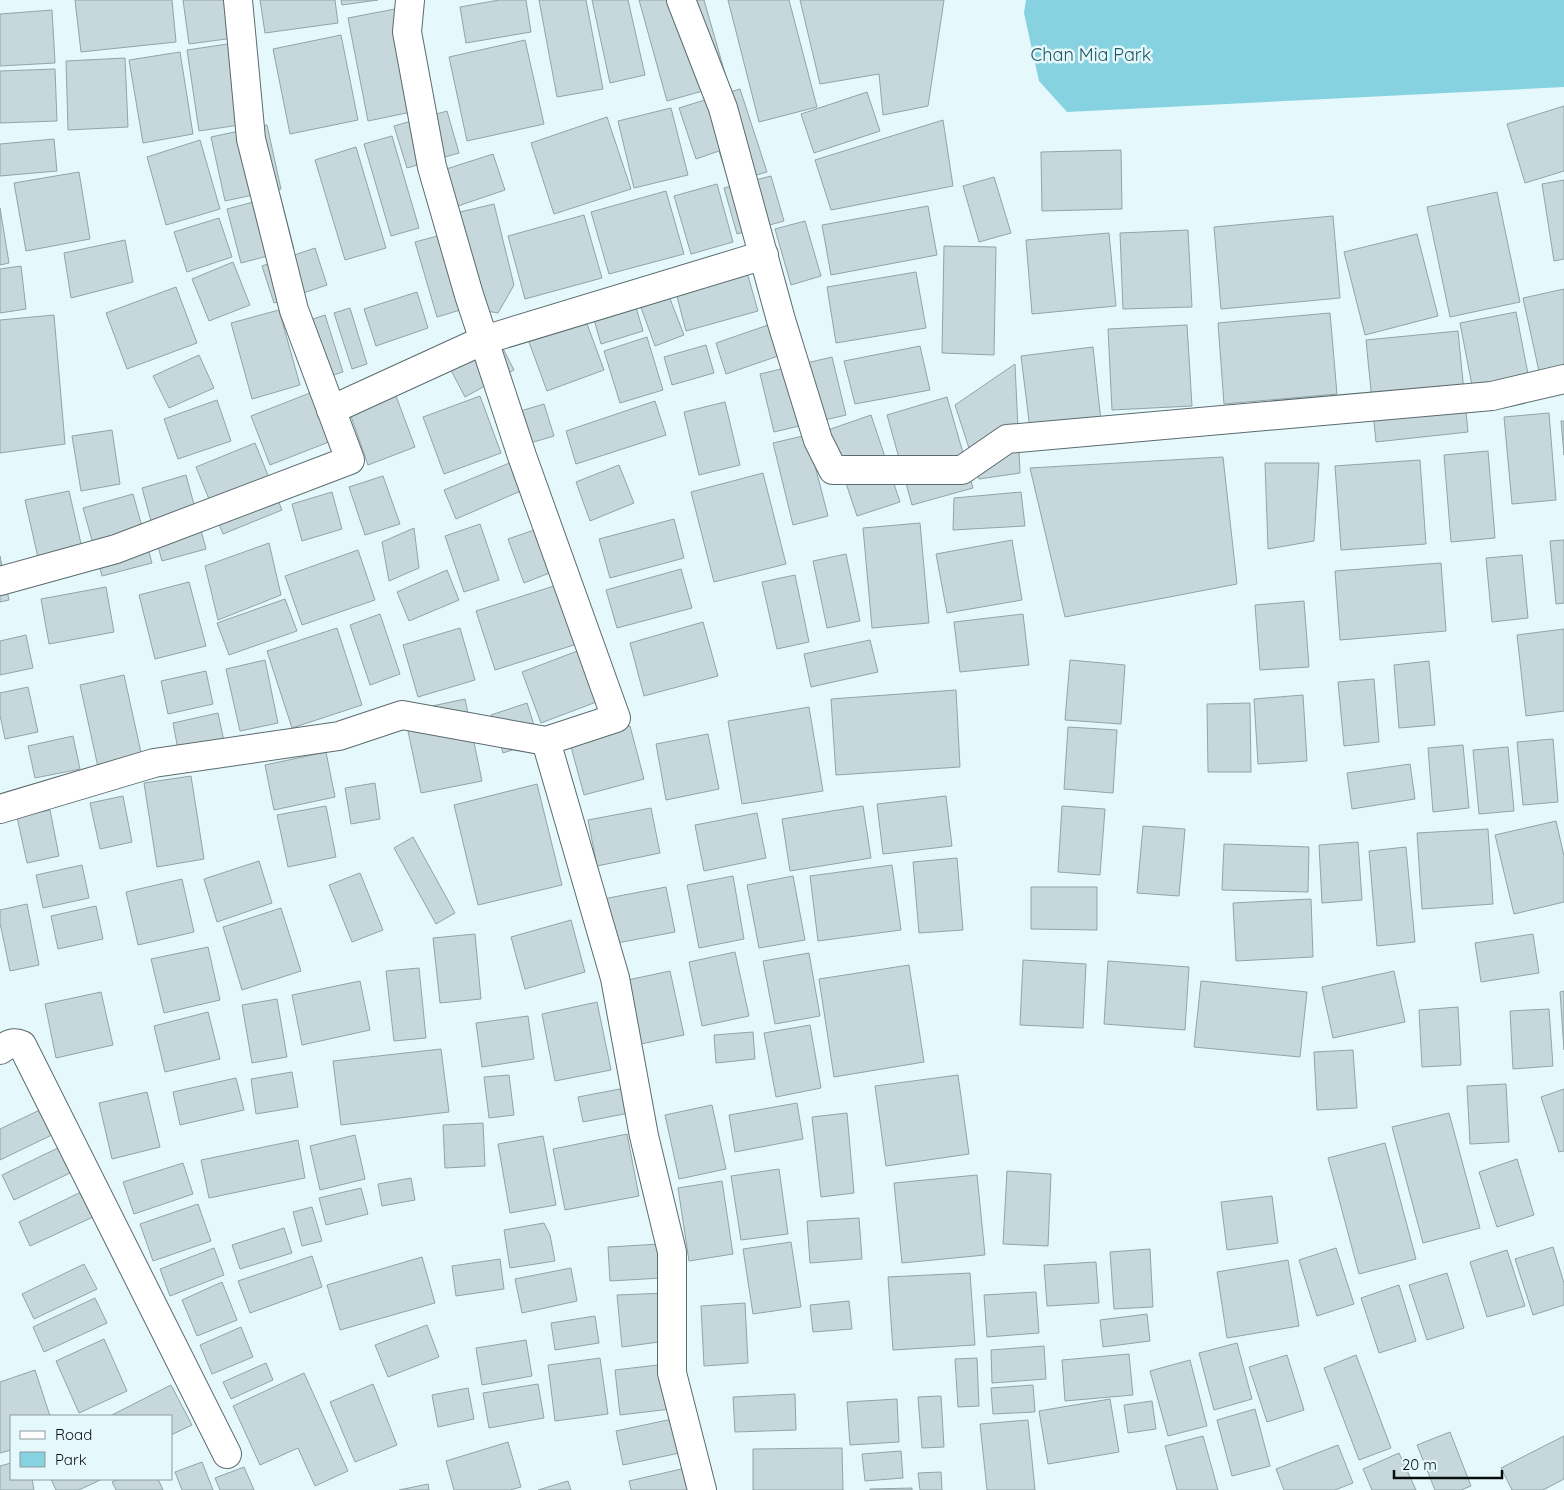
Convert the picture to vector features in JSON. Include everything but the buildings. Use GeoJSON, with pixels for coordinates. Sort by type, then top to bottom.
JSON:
{"type":"FeatureCollection","features":[{"type":"Feature","properties":{"kind":"street"},"geometry":{"type":"LineString","coordinates":[[0,581],[116,549],[350,460],[294,310],[251,139],[238,0]]}},
{"type":"Feature","properties":{"kind":"street"},"geometry":{"type":"LineString","coordinates":[[0,809],[154,762],[339,736],[402,715],[546,741],[616,718],[522,456],[469,295],[432,167],[407,32],[410,0]]}},
{"type":"Feature","properties":{"kind":"street"},"geometry":{"type":"LineString","coordinates":[[681,0],[723,108],[781,320],[818,440],[834,470],[962,470],[1008,439],[1492,396],[1564,379]]}},
{"type":"Feature","properties":{"kind":"street"},"geometry":{"type":"LineString","coordinates":[[331,410],[484,340],[764,255]]}},
{"type":"Feature","properties":{"kind":"street"},"geometry":{"type":"LineString","coordinates":[[546,741],[616,978],[644,1136],[672,1252],[672,1373],[702,1490]]}},
{"type":"Feature","properties":{"kind":"street"},"geometry":{"type":"LineString","coordinates":[[0,1050],[10,1044],[17,1043],[22,1045],[227,1454]]}},
{"type":"Feature","properties":{"kind":"green space","name":"Chan Mia Park"},"geometry":{"type":"Polygon","coordinates":[[[1026,0],[1564,0],[1564,87],[1067,112],[1039,81],[1024,13],[1026,0]]]}}]}
